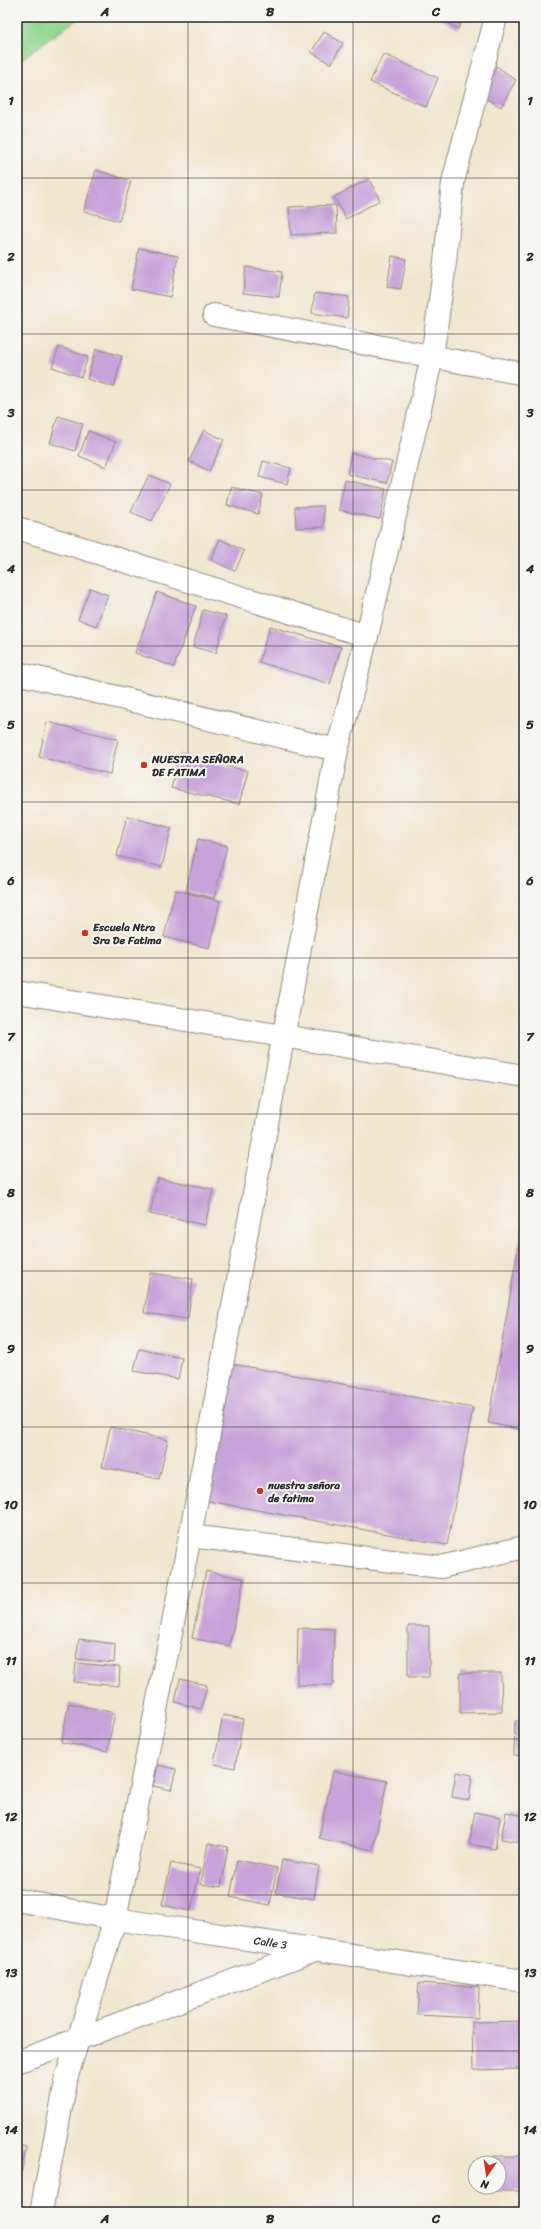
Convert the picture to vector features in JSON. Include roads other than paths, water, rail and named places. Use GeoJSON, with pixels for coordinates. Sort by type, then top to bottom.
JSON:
{"type":"FeatureCollection","features":[{"type":"Feature","properties":{"kind":"street"},"geometry":{"type":"LineString","coordinates":[[41,2212],[67,2076],[115,1919],[190,1536],[337,750],[367,636],[432,357],[444,271],[453,182],[496,17]]}},
{"type":"Feature","properties":{"kind":"street"},"geometry":{"type":"LineString","coordinates":[[214,315],[524,374]]}},
{"type":"Feature","properties":{"kind":"street"},"geometry":{"type":"LineString","coordinates":[[17,528],[367,636]]}},
{"type":"Feature","properties":{"kind":"street"},"geometry":{"type":"LineString","coordinates":[[17,673],[337,750]]}},
{"type":"Feature","properties":{"kind":"street"},"geometry":{"type":"LineString","coordinates":[[17,992],[284,1038],[524,1076]]}},
{"type":"Feature","properties":{"kind":"street"},"geometry":{"type":"LineString","coordinates":[[190,1536],[441,1567],[524,1547]]}},
{"type":"Feature","properties":{"kind":"street","name":"Calle 3"},"geometry":{"type":"LineString","coordinates":[[17,1900],[115,1919],[524,1981]]}},
{"type":"Feature","properties":{"kind":"street"},"geometry":{"type":"LineString","coordinates":[[17,2062],[79,2040],[316,1949]]}},
{"type":"Feature","properties":{"kind":"place","name":"NUESTRA SEÑORA DE FATIMA"},"geometry":{"type":"Point","coordinates":[144,765]}},
{"type":"Feature","properties":{"kind":"place","name":"Escuela Ntra Sra De Fatima"},"geometry":{"type":"Point","coordinates":[85,933]}},
{"type":"Feature","properties":{"kind":"place","name":"nuestra señora de fatima"},"geometry":{"type":"Point","coordinates":[260,1491]}}]}
